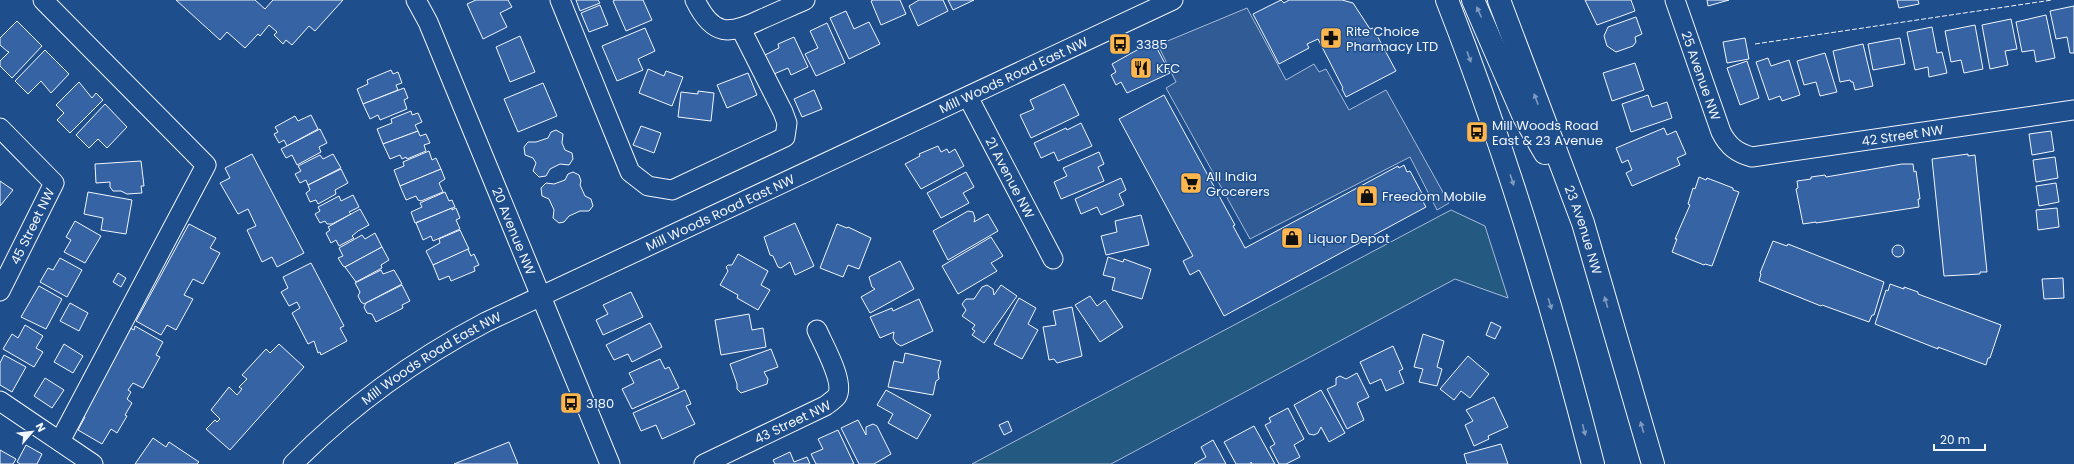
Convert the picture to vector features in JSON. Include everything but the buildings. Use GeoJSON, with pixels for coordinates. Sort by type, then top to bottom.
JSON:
{"type":"FeatureCollection","features":[{"type":"Feature","properties":{"kind":"main road"},"geometry":{"type":"LineString","coordinates":[[1437,0],[1456,21]]}},
{"type":"Feature","properties":{"kind":"main road"},"geometry":{"type":"LineString","coordinates":[[1447,0],[1456,21],[1519,202],[1567,361],[1593,464]]}},
{"type":"Feature","properties":{"kind":"main road"},"geometry":{"type":"LineString","coordinates":[[1473,0],[1524,116],[1583,223]]}},
{"type":"Feature","properties":{"kind":"main road","name":"23 Avenue NW"},"geometry":{"type":"LineString","coordinates":[[1499,0],[1583,223],[1653,464]]}},
{"type":"Feature","properties":{"kind":"main road"},"geometry":{"type":"LineString","coordinates":[[1505,0],[1507,23]]}},
{"type":"Feature","properties":{"kind":"street"},"geometry":{"type":"LineString","coordinates":[[43,0],[206,165],[60,441]]}},
{"type":"Feature","properties":{"kind":"street","name":"20 Avenue NW"},"geometry":{"type":"LineString","coordinates":[[416,0],[428,22],[542,295],[610,464]]}},
{"type":"Feature","properties":{"kind":"street"},"geometry":{"type":"LineString","coordinates":[[560,0],[630,172],[648,186],[672,190],[785,137],[787,122],[783,112],[741,29]]}},
{"type":"Feature","properties":{"kind":"street"},"geometry":{"type":"LineString","coordinates":[[695,0],[704,16],[721,29],[729,31],[741,29],[805,0]]}},
{"type":"Feature","properties":{"kind":"street","name":"Mill Woods Road East NW"},"geometry":{"type":"LineString","coordinates":[[293,464],[346,414],[398,374],[451,340],[542,295],[1173,0]]}},
{"type":"Feature","properties":{"kind":"street","name":"25 Avenue NW"},"geometry":{"type":"LineString","coordinates":[[1675,0],[1721,132],[1732,148]]}},
{"type":"Feature","properties":{"kind":"street","name":"21 Avenue NW"},"geometry":{"type":"LineString","coordinates":[[968,97],[1053,259]]}},
{"type":"Feature","properties":{"kind":"street","name":"42 Street NW"},"geometry":{"type":"LineString","coordinates":[[1732,148],[1741,154],[1752,157],[2074,110]]}},
{"type":"Feature","properties":{"kind":"street","name":"45 Street NW"},"geometry":{"type":"LineString","coordinates":[[0,128],[54,183],[0,291]]}},
{"type":"Feature","properties":{"kind":"street","name":"43 Street NW"},"geometry":{"type":"LineString","coordinates":[[704,464],[825,406],[838,395],[839,389],[836,374],[817,330]]}},
{"type":"Feature","properties":{"kind":"street"},"geometry":{"type":"LineString","coordinates":[[0,401],[93,464]]}},
{"type":"Feature","properties":{"kind":"shaded area"},"geometry":{"type":"Polygon","coordinates":[[[1247,8],[1286,80],[1314,64],[1319,72],[1326,69],[1349,110],[1386,90],[1449,203],[1437,210],[1410,157],[1250,239],[1166,88],[1176,82],[1158,45],[1247,8]]]}},
{"type":"Feature","properties":{"kind":"shaded area"},"geometry":{"type":"Polygon","coordinates":[[[1451,210],[1485,226],[1508,298],[1455,279],[1111,464],[972,464],[1451,210]]]}},
{"type":"Feature","properties":{"kind":"fence"},"geometry":{"type":"LineString","coordinates":[[1755,44],[2052,0]]}},
{"type":"Feature","properties":{"kind":"place","name":"Rite Choice Pharmacy LTD"},"geometry":{"type":"Point","coordinates":[1331,38]}},
{"type":"Feature","properties":{"kind":"place","name":"3385"},"geometry":{"type":"Point","coordinates":[1120,44]}},
{"type":"Feature","properties":{"kind":"place","name":"KFC"},"geometry":{"type":"Point","coordinates":[1141,68]}},
{"type":"Feature","properties":{"kind":"place","name":"Mill Woods Road East & 23 Avenue"},"geometry":{"type":"Point","coordinates":[1477,132]}},
{"type":"Feature","properties":{"kind":"place","name":"All India Grocerers"},"geometry":{"type":"Point","coordinates":[1191,183]}},
{"type":"Feature","properties":{"kind":"place","name":"Freedom Mobile"},"geometry":{"type":"Point","coordinates":[1367,196]}},
{"type":"Feature","properties":{"kind":"place","name":"Liquor Depot"},"geometry":{"type":"Point","coordinates":[1292,238]}},
{"type":"Feature","properties":{"kind":"place","name":"3180"},"geometry":{"type":"Point","coordinates":[571,403]}}]}
